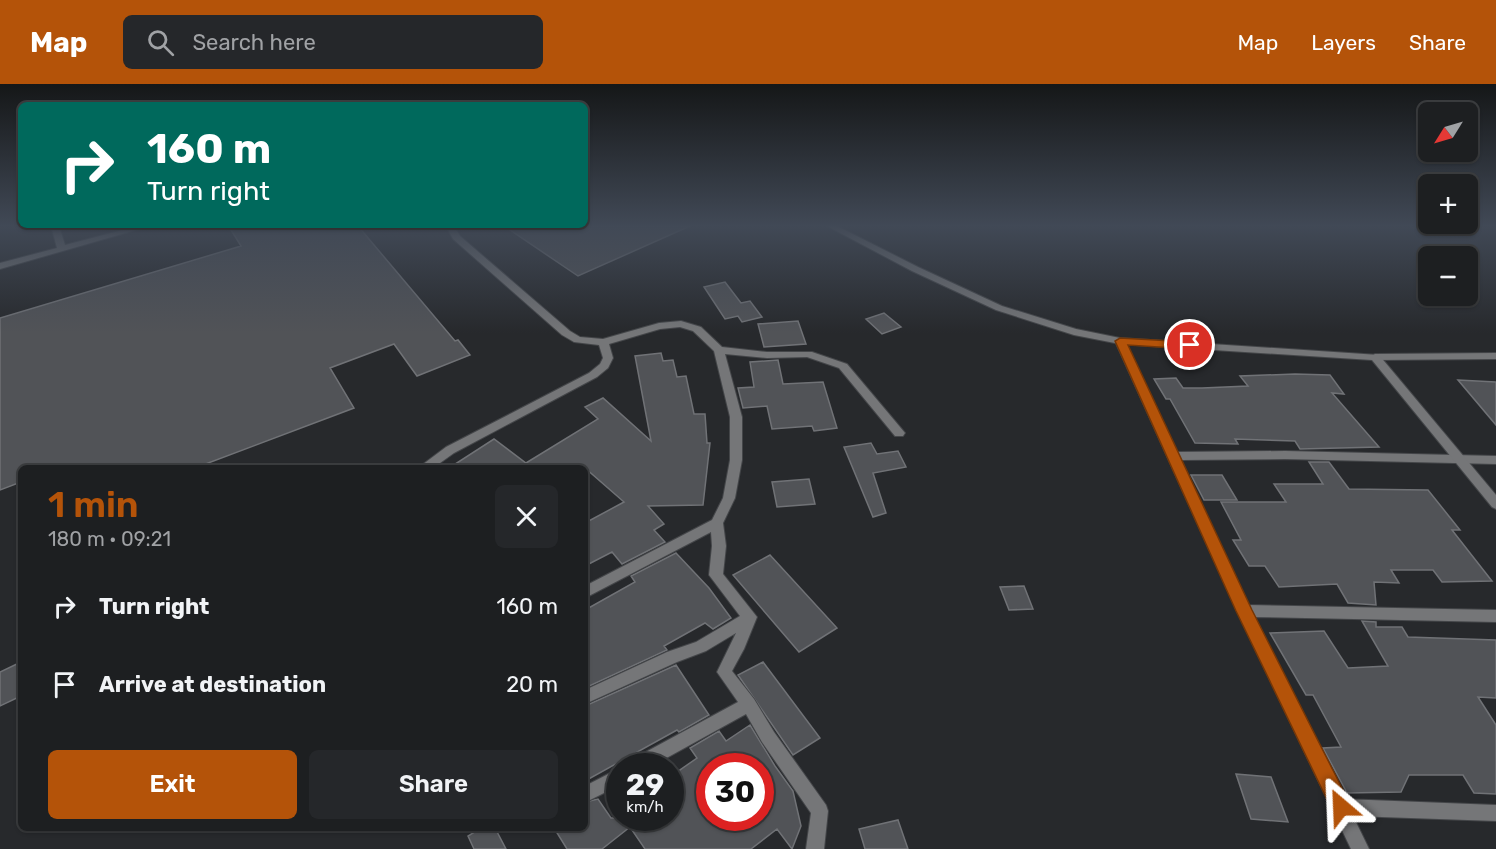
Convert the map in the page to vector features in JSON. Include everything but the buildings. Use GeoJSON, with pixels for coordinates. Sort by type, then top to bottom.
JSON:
{"type":"FeatureCollection","features":[{"type":"Feature","properties":{"kind":"street"},"geometry":{"type":"LineString","coordinates":[[0,266],[16,262]]}},
{"type":"Feature","properties":{"kind":"street"},"geometry":{"type":"LineString","coordinates":[[484,262],[566,333],[578,340],[603,342],[659,326],[681,324],[697,328],[720,350],[736,417],[736,460],[729,498],[717,523],[719,546],[716,576],[750,617]]}},
{"type":"Feature","properties":{"kind":"street"},"geometry":{"type":"LineString","coordinates":[[901,262],[999,308],[1074,332],[1120,341],[1375,357],[1496,356]]}},
{"type":"Feature","properties":{"kind":"street"},"geometry":{"type":"LineString","coordinates":[[1120,341],[1244,611],[1360,849]]}},
{"type":"Feature","properties":{"kind":"street"},"geometry":{"type":"LineString","coordinates":[[428,465],[450,450],[593,375],[604,366],[608,357],[603,342]]}},
{"type":"Feature","properties":{"kind":"street"},"geometry":{"type":"LineString","coordinates":[[720,350],[767,355],[808,354],[843,366],[899,433]]}},
{"type":"Feature","properties":{"kind":"street"},"geometry":{"type":"LineString","coordinates":[[1375,357],[1496,504]]}},
{"type":"Feature","properties":{"kind":"street"},"geometry":{"type":"LineString","coordinates":[[1173,456],[1286,455],[1496,460]]}},
{"type":"Feature","properties":{"kind":"street"},"geometry":{"type":"LineString","coordinates":[[588,590],[717,523]]}},
{"type":"Feature","properties":{"kind":"street"},"geometry":{"type":"LineString","coordinates":[[1244,611],[1496,616]]}},
{"type":"Feature","properties":{"kind":"street"},"geometry":{"type":"LineString","coordinates":[[588,696],[672,657],[701,647],[750,617]]}},
{"type":"Feature","properties":{"kind":"street"},"geometry":{"type":"LineString","coordinates":[[750,617],[737,649],[724,672],[749,704],[768,737],[820,811],[815,849]]}},
{"type":"Feature","properties":{"kind":"street"},"geometry":{"type":"LineString","coordinates":[[660,753],[749,704]]}},
{"type":"Feature","properties":{"kind":"street"},"geometry":{"type":"LineString","coordinates":[[588,793],[606,783]]}},
{"type":"Feature","properties":{"kind":"street"},"geometry":{"type":"LineString","coordinates":[[1341,807],[1496,813]]}},
{"type":"Feature","properties":{"kind":"route"},"geometry":{"type":"LineString","coordinates":[[1190,345],[1120,341],[1244,611],[1341,807]]}}]}
